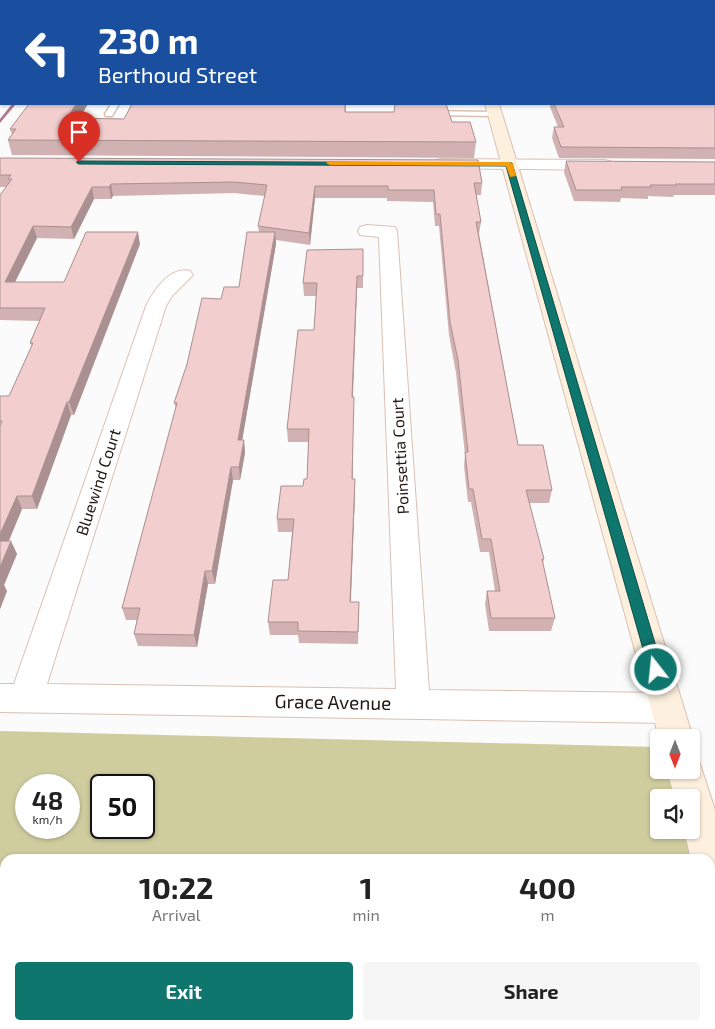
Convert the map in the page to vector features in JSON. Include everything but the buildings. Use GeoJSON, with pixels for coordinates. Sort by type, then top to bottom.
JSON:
{"type":"FeatureCollection","features":[{"type":"Feature","properties":{"kind":"main road"},"geometry":{"type":"LineString","coordinates":[[493,109],[671,722]]}},
{"type":"Feature","properties":{"kind":"main road"},"geometry":{"type":"LineString","coordinates":[[688,779],[709,854]]}},
{"type":"Feature","properties":{"kind":"street"},"geometry":{"type":"LineString","coordinates":[[430,164],[617,165]]}},
{"type":"Feature","properties":{"kind":"street","name":"Poinsettia Court"},"geometry":{"type":"LineString","coordinates":[[367,231],[388,231],[413,704]]}},
{"type":"Feature","properties":{"kind":"street","name":"Bluewind Court"},"geometry":{"type":"LineString","coordinates":[[13,698],[156,306],[163,293],[183,274]]}},
{"type":"Feature","properties":{"kind":"street","name":"Grace Avenue"},"geometry":{"type":"LineString","coordinates":[[13,698],[413,704],[671,722]]}},
{"type":"Feature","properties":{"kind":"lane"},"geometry":{"type":"LineString","coordinates":[[109,114],[114,105]]}},
{"type":"Feature","properties":{"kind":"lane"},"geometry":{"type":"LineString","coordinates":[[416,113],[493,109]]}},
{"type":"Feature","properties":{"kind":"lane"},"geometry":{"type":"LineString","coordinates":[[357,110],[369,113]]}},
{"type":"Feature","properties":{"kind":"shaded area"},"geometry":{"type":"Polygon","coordinates":[[[0,731],[650,747],[650,779],[680,779],[683,789],[650,789],[650,839],[695,839],[701,854],[0,854],[0,731]]]}},
{"type":"Feature","properties":{"kind":"waterway"},"geometry":{"type":"LineString","coordinates":[[0,122],[13,105]]}},
{"type":"Feature","properties":{"kind":"slow traffic"},"geometry":{"type":"LineString","coordinates":[[330,163],[509,164],[513,176]]}},
{"type":"Feature","properties":{"kind":"route"},"geometry":{"type":"LineString","coordinates":[[79,162],[509,164],[656,670]]}}]}
